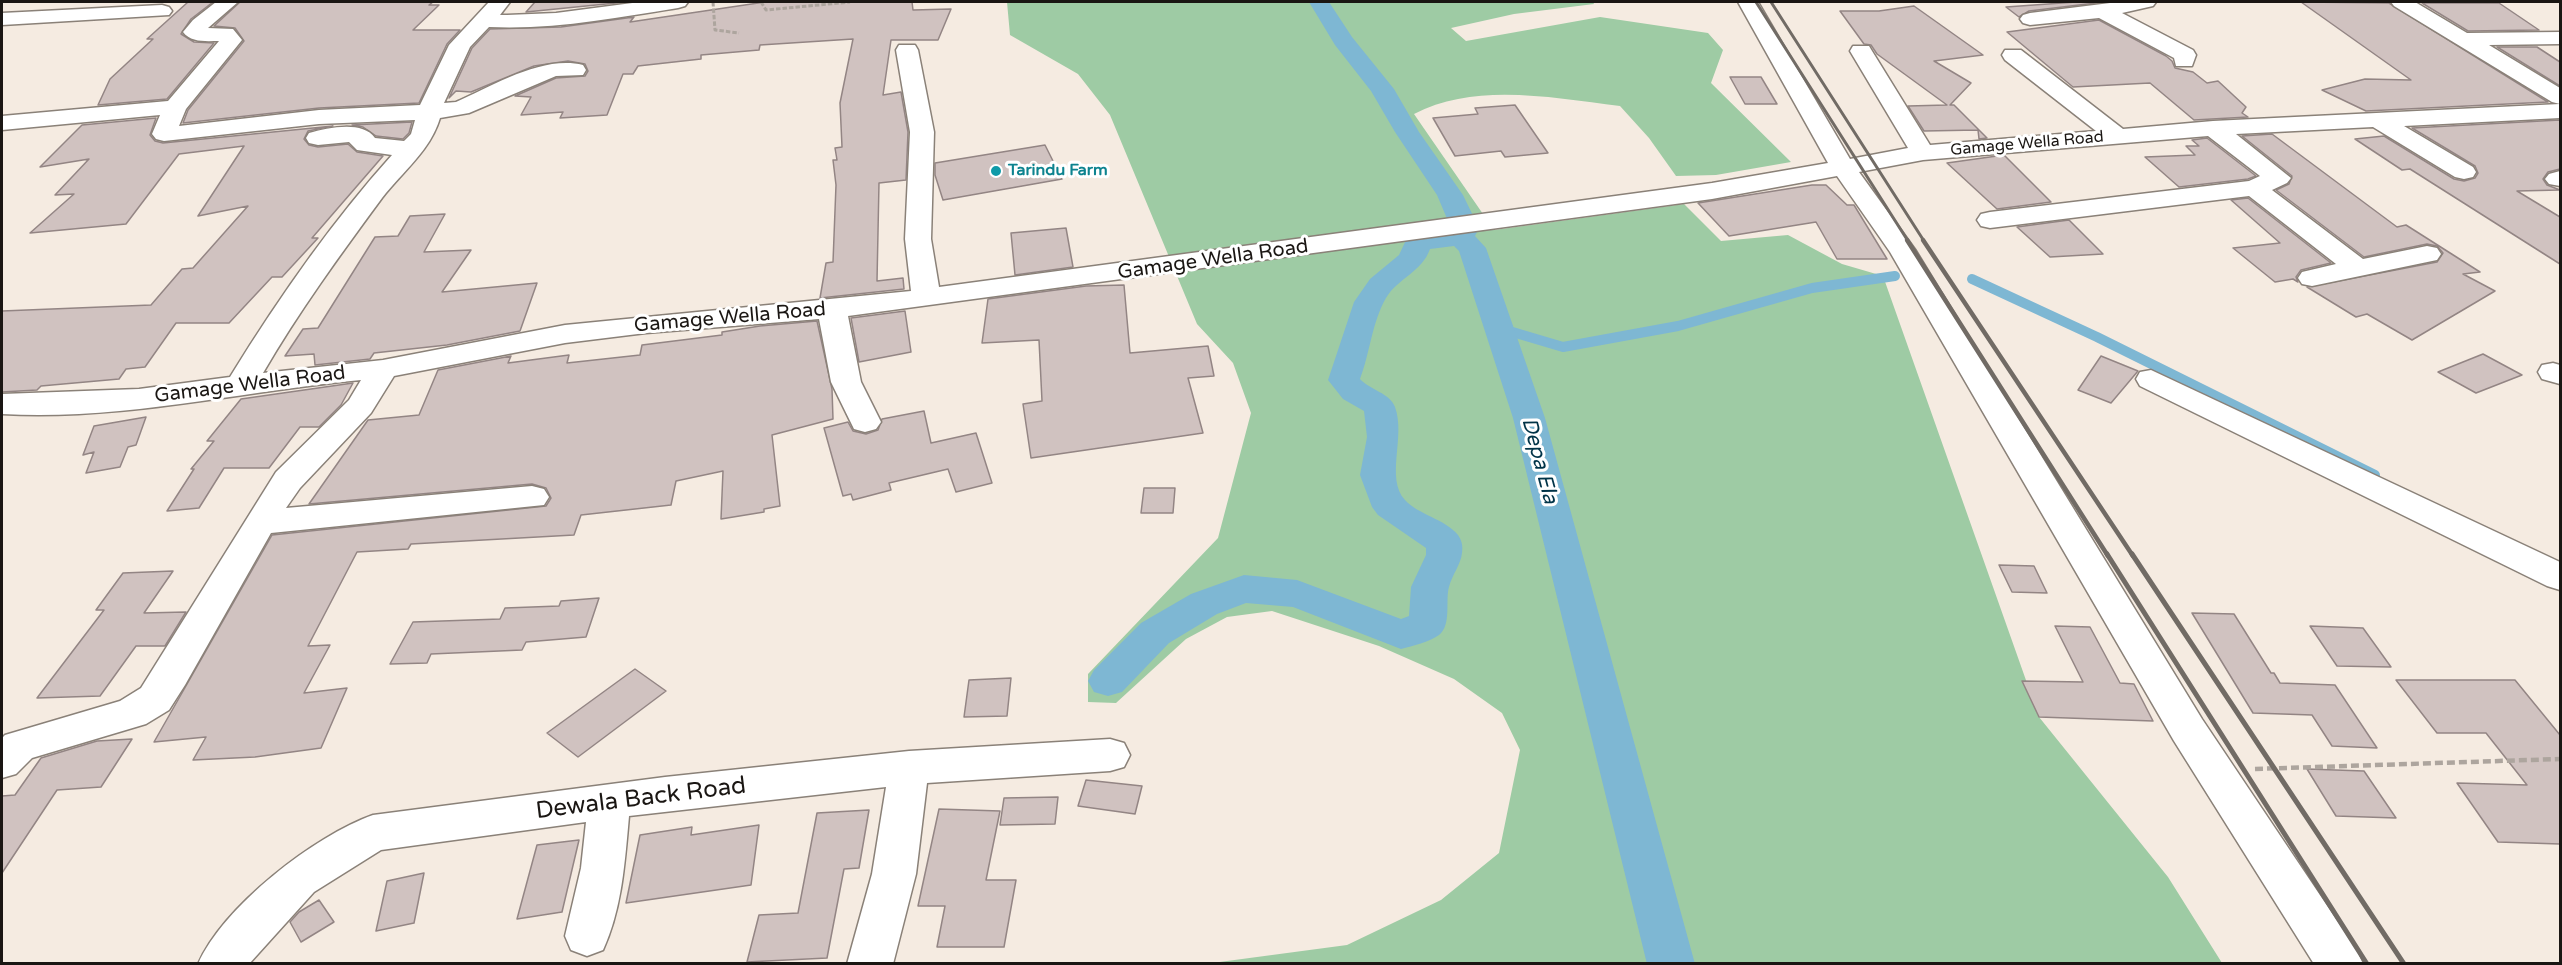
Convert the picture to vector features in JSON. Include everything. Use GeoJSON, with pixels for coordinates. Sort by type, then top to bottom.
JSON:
{"type":"FeatureCollection","features":[{"type":"Feature","properties":{"kind":"street"},"geometry":{"type":"LineString","coordinates":[[228,2],[200,24],[194,32],[203,35],[225,34],[231,40],[175,107],[164,134],[319,117],[429,112],[461,108],[480,102],[552,69],[575,70]]}},
{"type":"Feature","properties":{"kind":"street"},"geometry":{"type":"LineString","coordinates":[[240,386],[278,322],[314,271],[383,180],[412,149],[428,123],[429,112],[460,45],[500,2]]}},
{"type":"Feature","properties":{"kind":"street"},"geometry":{"type":"LineString","coordinates":[[482,20],[512,23],[549,21],[678,2]]}},
{"type":"Feature","properties":{"kind":"street"},"geometry":{"type":"LineString","coordinates":[[1748,2],[1843,167],[1903,251],[2214,771],[2340,963]]}},
{"type":"Feature","properties":{"kind":"street"},"geometry":{"type":"LineString","coordinates":[[2030,19],[2102,11],[2145,2]]}},
{"type":"Feature","properties":{"kind":"street"},"geometry":{"type":"LineString","coordinates":[[2401,2],[2468,39],[2559,98]]}},
{"type":"Feature","properties":{"kind":"street"},"geometry":{"type":"LineString","coordinates":[[2,19],[162,11]]}},
{"type":"Feature","properties":{"kind":"street"},"geometry":{"type":"LineString","coordinates":[[2102,11],[2185,55],[2184,61]]}},
{"type":"Feature","properties":{"kind":"street"},"geometry":{"type":"LineString","coordinates":[[2468,39],[2560,38]]}},
{"type":"Feature","properties":{"kind":"street"},"geometry":{"type":"LineString","coordinates":[[907,50],[922,132],[918,187],[918,239],[926,297]]}},
{"type":"Feature","properties":{"kind":"street"},"geometry":{"type":"LineString","coordinates":[[1861,51],[1923,153]]}},
{"type":"Feature","properties":{"kind":"street"},"geometry":{"type":"LineString","coordinates":[[2013,55],[2118,136]]}},
{"type":"Feature","properties":{"kind":"street","name":"Gamage Wella Road"},"geometry":{"type":"LineString","coordinates":[[2,404],[32,405],[139,399],[383,369],[565,334],[832,309],[926,297],[1712,191],[1923,153],[2213,128],[2378,120],[2559,98]]}},
{"type":"Feature","properties":{"kind":"street"},"geometry":{"type":"LineString","coordinates":[[2,123],[175,107]]}},
{"type":"Feature","properties":{"kind":"street"},"geometry":{"type":"LineString","coordinates":[[2378,120],[2464,172]]}},
{"type":"Feature","properties":{"kind":"street"},"geometry":{"type":"LineString","coordinates":[[1990,220],[2254,188],[2278,178],[2213,128]]}},
{"type":"Feature","properties":{"kind":"street"},"geometry":{"type":"LineString","coordinates":[[281,144],[352,134],[363,139],[366,145],[376,148],[412,149]]}},
{"type":"Feature","properties":{"kind":"street"},"geometry":{"type":"LineString","coordinates":[[2254,188],[2358,268]]}},
{"type":"Feature","properties":{"kind":"street"},"geometry":{"type":"LineString","coordinates":[[2312,278],[2427,254]]}},
{"type":"Feature","properties":{"kind":"street"},"geometry":{"type":"LineString","coordinates":[[832,309],[846,382],[865,422]]}},
{"type":"Feature","properties":{"kind":"street"},"geometry":{"type":"LineString","coordinates":[[2,762],[19,747],[132,713],[154,699],[172,675],[288,480],[360,406],[383,369]]}},
{"type":"Feature","properties":{"kind":"street"},"geometry":{"type":"LineString","coordinates":[[2151,379],[2560,577]]}},
{"type":"Feature","properties":{"kind":"street"},"geometry":{"type":"LineString","coordinates":[[261,522],[532,497]]}},
{"type":"Feature","properties":{"kind":"street","name":"Dewala Back Road"},"geometry":{"type":"LineString","coordinates":[[221,963],[247,931],[299,879],[373,833],[609,802],[909,768],[1110,755]]}},
{"type":"Feature","properties":{"kind":"street"},"geometry":{"type":"LineString","coordinates":[[870,963],[894,874],[909,768]]}},
{"type":"Feature","properties":{"kind":"street"},"geometry":{"type":"LineString","coordinates":[[587,936],[603,868],[609,802]]}},
{"type":"Feature","properties":{"kind":"path"},"geometry":{"type":"LineString","coordinates":[[713,2],[715,30],[739,33]]}},
{"type":"Feature","properties":{"kind":"path"},"geometry":{"type":"LineString","coordinates":[[761,2],[766,10],[850,2]]}},
{"type":"Feature","properties":{"kind":"path"},"geometry":{"type":"LineString","coordinates":[[2214,771],[2560,759]]}},
{"type":"Feature","properties":{"kind":"green space"},"geometry":{"type":"Polygon","coordinates":[[[1007,2],[1593,2],[1594,4],[1514,14],[1451,28],[1466,41],[1600,17],[1708,33],[1723,50],[1711,83],[1791,162],[1716,175],[1676,176],[1649,138],[1620,106],[1541,97],[1488,95],[1438,104],[1414,114],[1494,230],[1684,204],[1721,241],[1788,235],[1842,264],[1883,276],[2039,717],[2168,877],[2222,963],[1212,963],[1347,945],[1441,900],[1499,853],[1520,750],[1502,713],[1454,679],[1379,646],[1272,611],[1227,617],[1186,639],[1116,703],[1088,702],[1088,674],[1218,538],[1251,413],[1233,363],[1197,324],[1110,115],[1078,74],[1010,35],[1007,2]]]}},
{"type":"Feature","properties":{"kind":"building"},"geometry":{"type":"Polygon","coordinates":[[[188,2],[213,2],[191,19],[181,34],[194,42],[214,43],[167,99],[98,105],[110,79],[153,39],[147,39],[188,2]]]}},
{"type":"Feature","properties":{"kind":"building"},"geometry":{"type":"Polygon","coordinates":[[[240,2],[433,2],[429,5],[439,5],[413,30],[460,30],[447,44],[419,103],[319,108],[183,123],[188,110],[244,41],[235,28],[214,26],[240,2]]]}},
{"type":"Feature","properties":{"kind":"building"},"geometry":{"type":"Polygon","coordinates":[[[535,2],[626,2],[526,12],[535,2]]]}},
{"type":"Feature","properties":{"kind":"building"},"geometry":{"type":"Polygon","coordinates":[[[765,2],[912,2],[913,10],[951,9],[938,40],[891,40],[883,95],[901,92],[908,132],[906,180],[879,183],[877,281],[903,278],[904,289],[820,298],[826,263],[833,262],[836,185],[833,160],[837,160],[835,148],[842,147],[840,103],[853,39],[760,45],[759,50],[701,55],[701,59],[638,66],[633,74],[623,74],[607,115],[560,118],[563,112],[521,115],[531,97],[515,96],[556,78],[585,76],[588,71],[585,64],[568,61],[534,66],[471,92],[456,91],[449,98],[472,48],[490,29],[561,27],[634,17],[630,22],[765,2]]]}},
{"type":"Feature","properties":{"kind":"building"},"geometry":{"type":"Polygon","coordinates":[[[2104,2],[2029,11],[2019,17],[2006,7],[2104,2]]]}},
{"type":"Feature","properties":{"kind":"building"},"geometry":{"type":"Polygon","coordinates":[[[2301,2],[2389,3],[2548,102],[2366,111],[2322,90],[2365,79],[2411,80],[2301,2]]]}},
{"type":"Feature","properties":{"kind":"building"},"geometry":{"type":"Polygon","coordinates":[[[2422,3],[2499,3],[2539,30],[2468,31],[2422,3]]]}},
{"type":"Feature","properties":{"kind":"building"},"geometry":{"type":"Polygon","coordinates":[[[1914,6],[1983,55],[1934,61],[1971,83],[1950,105],[1954,105],[1987,138],[1979,139],[1978,130],[1924,131],[1908,106],[1947,105],[1877,54],[1871,45],[1864,44],[1840,11],[1879,11],[1914,6]]]}},
{"type":"Feature","properties":{"kind":"building"},"geometry":{"type":"Polygon","coordinates":[[[2099,20],[2166,56],[2175,68],[2193,72],[2207,83],[2218,81],[2246,107],[2242,113],[2248,117],[2194,120],[2150,83],[2073,87],[2007,32],[2099,20]]]}},
{"type":"Feature","properties":{"kind":"building"},"geometry":{"type":"Polygon","coordinates":[[[2497,47],[2537,47],[2560,62],[2560,86],[2497,47]]]}},
{"type":"Feature","properties":{"kind":"building"},"geometry":{"type":"Polygon","coordinates":[[[1730,77],[1761,77],[1777,104],[1745,104],[1730,77]]]}},
{"type":"Feature","properties":{"kind":"building"},"geometry":{"type":"Polygon","coordinates":[[[1515,105],[1548,153],[1505,157],[1501,151],[1455,156],[1433,118],[1478,114],[1475,108],[1515,105]]]}},
{"type":"Feature","properties":{"kind":"building"},"geometry":{"type":"Polygon","coordinates":[[[156,118],[150,135],[155,141],[163,143],[333,126],[308,131],[304,139],[309,145],[318,147],[348,144],[357,152],[383,156],[312,238],[318,238],[282,277],[272,277],[229,323],[176,323],[145,367],[126,369],[119,379],[41,386],[37,390],[2,392],[2,311],[151,305],[182,269],[193,268],[248,206],[198,216],[244,146],[179,154],[126,224],[30,233],[74,194],[55,195],[89,159],[40,167],[82,125],[156,118]]]}},
{"type":"Feature","properties":{"kind":"building"},"geometry":{"type":"Polygon","coordinates":[[[2560,120],[2560,169],[2548,172],[2543,179],[2547,185],[2560,190],[2517,191],[2560,217],[2560,264],[2410,169],[2402,170],[2355,139],[2384,136],[2454,179],[2464,181],[2475,178],[2478,173],[2475,166],[2412,128],[2560,120]]]}},
{"type":"Feature","properties":{"kind":"building"},"geometry":{"type":"Polygon","coordinates":[[[412,122],[409,133],[403,139],[376,136],[363,127],[352,125],[412,122]]]}},
{"type":"Feature","properties":{"kind":"building"},"geometry":{"type":"Polygon","coordinates":[[[2272,134],[2397,227],[2406,225],[2480,272],[2463,274],[2495,291],[2412,340],[2367,314],[2356,317],[2307,287],[2437,262],[2443,253],[2437,246],[2427,244],[2364,257],[2276,190],[2289,184],[2292,176],[2242,136],[2272,134]]]}},
{"type":"Feature","properties":{"kind":"building"},"geometry":{"type":"Polygon","coordinates":[[[2207,138],[2256,176],[2248,179],[2179,187],[2145,157],[2195,155],[2186,146],[2199,146],[2192,140],[2207,138]]]}},
{"type":"Feature","properties":{"kind":"building","name":"Tarindu Farm"},"geometry":{"type":"Polygon","coordinates":[[[1045,145],[1062,179],[943,200],[935,175],[935,163],[1045,145]]]}},
{"type":"Feature","properties":{"kind":"building"},"geometry":{"type":"Polygon","coordinates":[[[2004,155],[2051,202],[1997,209],[1947,163],[2004,155]]]}},
{"type":"Feature","properties":{"kind":"building"},"geometry":{"type":"Polygon","coordinates":[[[1812,185],[1826,185],[1847,205],[1854,205],[1887,259],[1837,259],[1816,222],[1729,236],[1698,203],[1812,185]]]}},
{"type":"Feature","properties":{"kind":"building"},"geometry":{"type":"Polygon","coordinates":[[[2248,198],[2331,263],[2301,270],[2296,277],[2298,282],[2293,279],[2275,282],[2233,248],[2280,243],[2231,200],[2248,198]]]}},
{"type":"Feature","properties":{"kind":"building"},"geometry":{"type":"Polygon","coordinates":[[[445,214],[424,252],[471,250],[442,292],[537,283],[520,331],[447,345],[374,353],[370,359],[315,365],[314,354],[285,356],[303,329],[318,328],[375,237],[398,236],[410,216],[445,214]]]}},
{"type":"Feature","properties":{"kind":"building"},"geometry":{"type":"Polygon","coordinates":[[[2069,220],[2103,254],[2050,257],[2017,227],[2069,220]]]}},
{"type":"Feature","properties":{"kind":"building"},"geometry":{"type":"Polygon","coordinates":[[[1066,228],[1073,267],[1015,275],[1011,233],[1066,228]]]}},
{"type":"Feature","properties":{"kind":"building"},"geometry":{"type":"Polygon","coordinates":[[[1124,285],[1130,353],[1208,346],[1214,376],[1188,378],[1203,433],[1031,458],[1023,404],[1042,401],[1039,340],[982,343],[988,299],[1086,286],[1124,285]]]}},
{"type":"Feature","properties":{"kind":"building"},"geometry":{"type":"Polygon","coordinates":[[[905,311],[911,352],[859,362],[851,318],[905,311]]]}},
{"type":"Feature","properties":{"kind":"building"},"geometry":{"type":"Polygon","coordinates":[[[817,321],[832,389],[833,419],[772,435],[780,506],[764,509],[764,512],[721,519],[723,471],[676,481],[671,505],[581,515],[574,535],[411,544],[408,549],[357,552],[308,646],[330,645],[304,693],[347,688],[321,748],[255,757],[193,760],[206,737],[154,742],[272,535],[546,506],[551,498],[546,488],[532,484],[309,504],[368,420],[419,415],[438,370],[511,356],[508,363],[569,355],[567,363],[640,355],[642,345],[722,335],[722,332],[760,326],[817,321]]]}},
{"type":"Feature","properties":{"kind":"building"},"geometry":{"type":"Polygon","coordinates":[[[2483,354],[2522,375],[2476,393],[2438,372],[2483,354]]]}},
{"type":"Feature","properties":{"kind":"building"},"geometry":{"type":"Polygon","coordinates":[[[2101,356],[2138,371],[2111,403],[2078,390],[2101,356]]]}},
{"type":"Feature","properties":{"kind":"building"},"geometry":{"type":"Polygon","coordinates":[[[353,383],[341,405],[319,427],[300,427],[269,468],[224,468],[199,508],[167,511],[194,469],[191,469],[214,441],[207,441],[241,399],[353,383]]]}},
{"type":"Feature","properties":{"kind":"building"},"geometry":{"type":"Polygon","coordinates":[[[924,411],[931,443],[976,433],[992,483],[956,492],[948,469],[889,483],[891,490],[853,500],[851,494],[843,496],[824,428],[848,422],[853,431],[866,434],[878,430],[882,419],[924,411]]]}},
{"type":"Feature","properties":{"kind":"building"},"geometry":{"type":"Polygon","coordinates":[[[146,417],[136,445],[128,447],[120,467],[86,473],[94,452],[83,455],[94,426],[146,417]]]}},
{"type":"Feature","properties":{"kind":"building"},"geometry":{"type":"Polygon","coordinates":[[[1144,488],[1175,488],[1173,513],[1141,513],[1144,488]]]}},
{"type":"Feature","properties":{"kind":"building"},"geometry":{"type":"Polygon","coordinates":[[[1999,565],[2034,566],[2047,593],[2012,592],[1999,565]]]}},
{"type":"Feature","properties":{"kind":"building"},"geometry":{"type":"Polygon","coordinates":[[[173,571],[144,613],[186,612],[165,646],[136,646],[100,696],[37,698],[104,610],[96,610],[123,573],[173,571]]]}},
{"type":"Feature","properties":{"kind":"building"},"geometry":{"type":"Polygon","coordinates":[[[599,598],[586,637],[526,642],[522,650],[431,654],[427,663],[390,664],[413,622],[500,619],[505,608],[559,606],[561,601],[599,598]]]}},
{"type":"Feature","properties":{"kind":"building"},"geometry":{"type":"Polygon","coordinates":[[[2192,613],[2234,614],[2271,673],[2274,673],[2280,683],[2335,685],[2377,748],[2332,746],[2312,715],[2253,713],[2192,613]]]}},
{"type":"Feature","properties":{"kind":"building"},"geometry":{"type":"Polygon","coordinates":[[[2055,626],[2090,627],[2120,683],[2134,684],[2153,721],[2039,717],[2022,681],[2083,682],[2055,626]]]}},
{"type":"Feature","properties":{"kind":"building"},"geometry":{"type":"Polygon","coordinates":[[[2310,626],[2363,628],[2391,667],[2337,666],[2310,626]]]}},
{"type":"Feature","properties":{"kind":"building"},"geometry":{"type":"Polygon","coordinates":[[[635,669],[666,691],[578,757],[547,733],[635,669]]]}},
{"type":"Feature","properties":{"kind":"building"},"geometry":{"type":"Polygon","coordinates":[[[1011,678],[1007,716],[964,717],[969,680],[1011,678]]]}},
{"type":"Feature","properties":{"kind":"building"},"geometry":{"type":"Polygon","coordinates":[[[2396,680],[2515,680],[2560,735],[2560,844],[2498,842],[2457,783],[2527,785],[2486,733],[2437,733],[2396,680]]]}},
{"type":"Feature","properties":{"kind":"building"},"geometry":{"type":"Polygon","coordinates":[[[132,739],[101,787],[57,790],[2,873],[2,796],[15,795],[41,758],[97,741],[132,739]]]}},
{"type":"Feature","properties":{"kind":"building"},"geometry":{"type":"Polygon","coordinates":[[[2307,769],[2364,771],[2396,818],[2336,816],[2307,769]]]}},
{"type":"Feature","properties":{"kind":"building"},"geometry":{"type":"Polygon","coordinates":[[[1086,780],[1142,786],[1135,814],[1078,806],[1086,780]]]}},
{"type":"Feature","properties":{"kind":"building"},"geometry":{"type":"Polygon","coordinates":[[[1058,797],[1055,824],[1000,825],[1004,798],[1058,797]]]}},
{"type":"Feature","properties":{"kind":"building"},"geometry":{"type":"Polygon","coordinates":[[[939,809],[1000,811],[986,880],[1016,880],[1004,947],[937,947],[945,906],[918,906],[939,809]]]}},
{"type":"Feature","properties":{"kind":"building"},"geometry":{"type":"Polygon","coordinates":[[[869,810],[859,868],[844,869],[827,958],[747,962],[759,915],[798,913],[817,813],[869,810]]]}},
{"type":"Feature","properties":{"kind":"building"},"geometry":{"type":"Polygon","coordinates":[[[759,825],[751,885],[626,903],[640,835],[692,827],[691,835],[759,825]]]}},
{"type":"Feature","properties":{"kind":"building"},"geometry":{"type":"Polygon","coordinates":[[[579,840],[562,912],[517,919],[537,845],[579,840]]]}},
{"type":"Feature","properties":{"kind":"building"},"geometry":{"type":"Polygon","coordinates":[[[424,873],[414,923],[376,931],[387,881],[424,873]]]}},
{"type":"Feature","properties":{"kind":"building"},"geometry":{"type":"Polygon","coordinates":[[[319,900],[334,922],[301,942],[290,922],[299,912],[319,900]]]}},
{"type":"Feature","properties":{"kind":"waterway","name":"Depa Ela"},"geometry":{"type":"LineString","coordinates":[[1319,2],[1343,40],[1382,89],[1407,132],[1450,195],[1465,228],[1461,237]]}},
{"type":"Feature","properties":{"kind":"waterway"},"geometry":{"type":"LineString","coordinates":[[1108,681],[1155,633],[1204,604],[1244,589],[1297,594],[1401,635],[1427,624],[1430,587],[1444,555],[1444,543],[1422,526],[1390,507],[1377,475],[1384,437],[1379,406],[1354,392],[1344,380],[1364,313],[1380,285],[1411,260],[1417,244],[1430,239],[1461,237]]}},
{"type":"Feature","properties":{"kind":"waterway","name":"Depa Ela"},"geometry":{"type":"LineString","coordinates":[[1461,237],[1472,248],[1529,418],[1671,964]]}},
{"type":"Feature","properties":{"kind":"waterway"},"geometry":{"type":"LineString","coordinates":[[1499,328],[1563,347],[1678,326],[1812,288],[1895,276]]}},
{"type":"Feature","properties":{"kind":"waterway"},"geometry":{"type":"LineString","coordinates":[[1972,279],[2097,337],[2375,475]]}},
{"type":"Feature","properties":{"kind":"railway"},"geometry":{"type":"LineString","coordinates":[[1756,2],[1908,241]]}},
{"type":"Feature","properties":{"kind":"railway"},"geometry":{"type":"LineString","coordinates":[[1771,2],[1924,241]]}},
{"type":"Feature","properties":{"kind":"railway"},"geometry":{"type":"LineString","coordinates":[[1907,240],[2108,556]]}},
{"type":"Feature","properties":{"kind":"railway"},"geometry":{"type":"LineString","coordinates":[[1923,240],[2133,556]]}},
{"type":"Feature","properties":{"kind":"railway"},"geometry":{"type":"LineString","coordinates":[[2107,554],[2367,964]]}},
{"type":"Feature","properties":{"kind":"railway"},"geometry":{"type":"LineString","coordinates":[[2132,554],[2404,964]]}},
{"type":"Feature","properties":{"kind":"place","name":"Tarindu Farm"},"geometry":{"type":"Point","coordinates":[996,171]}}]}
